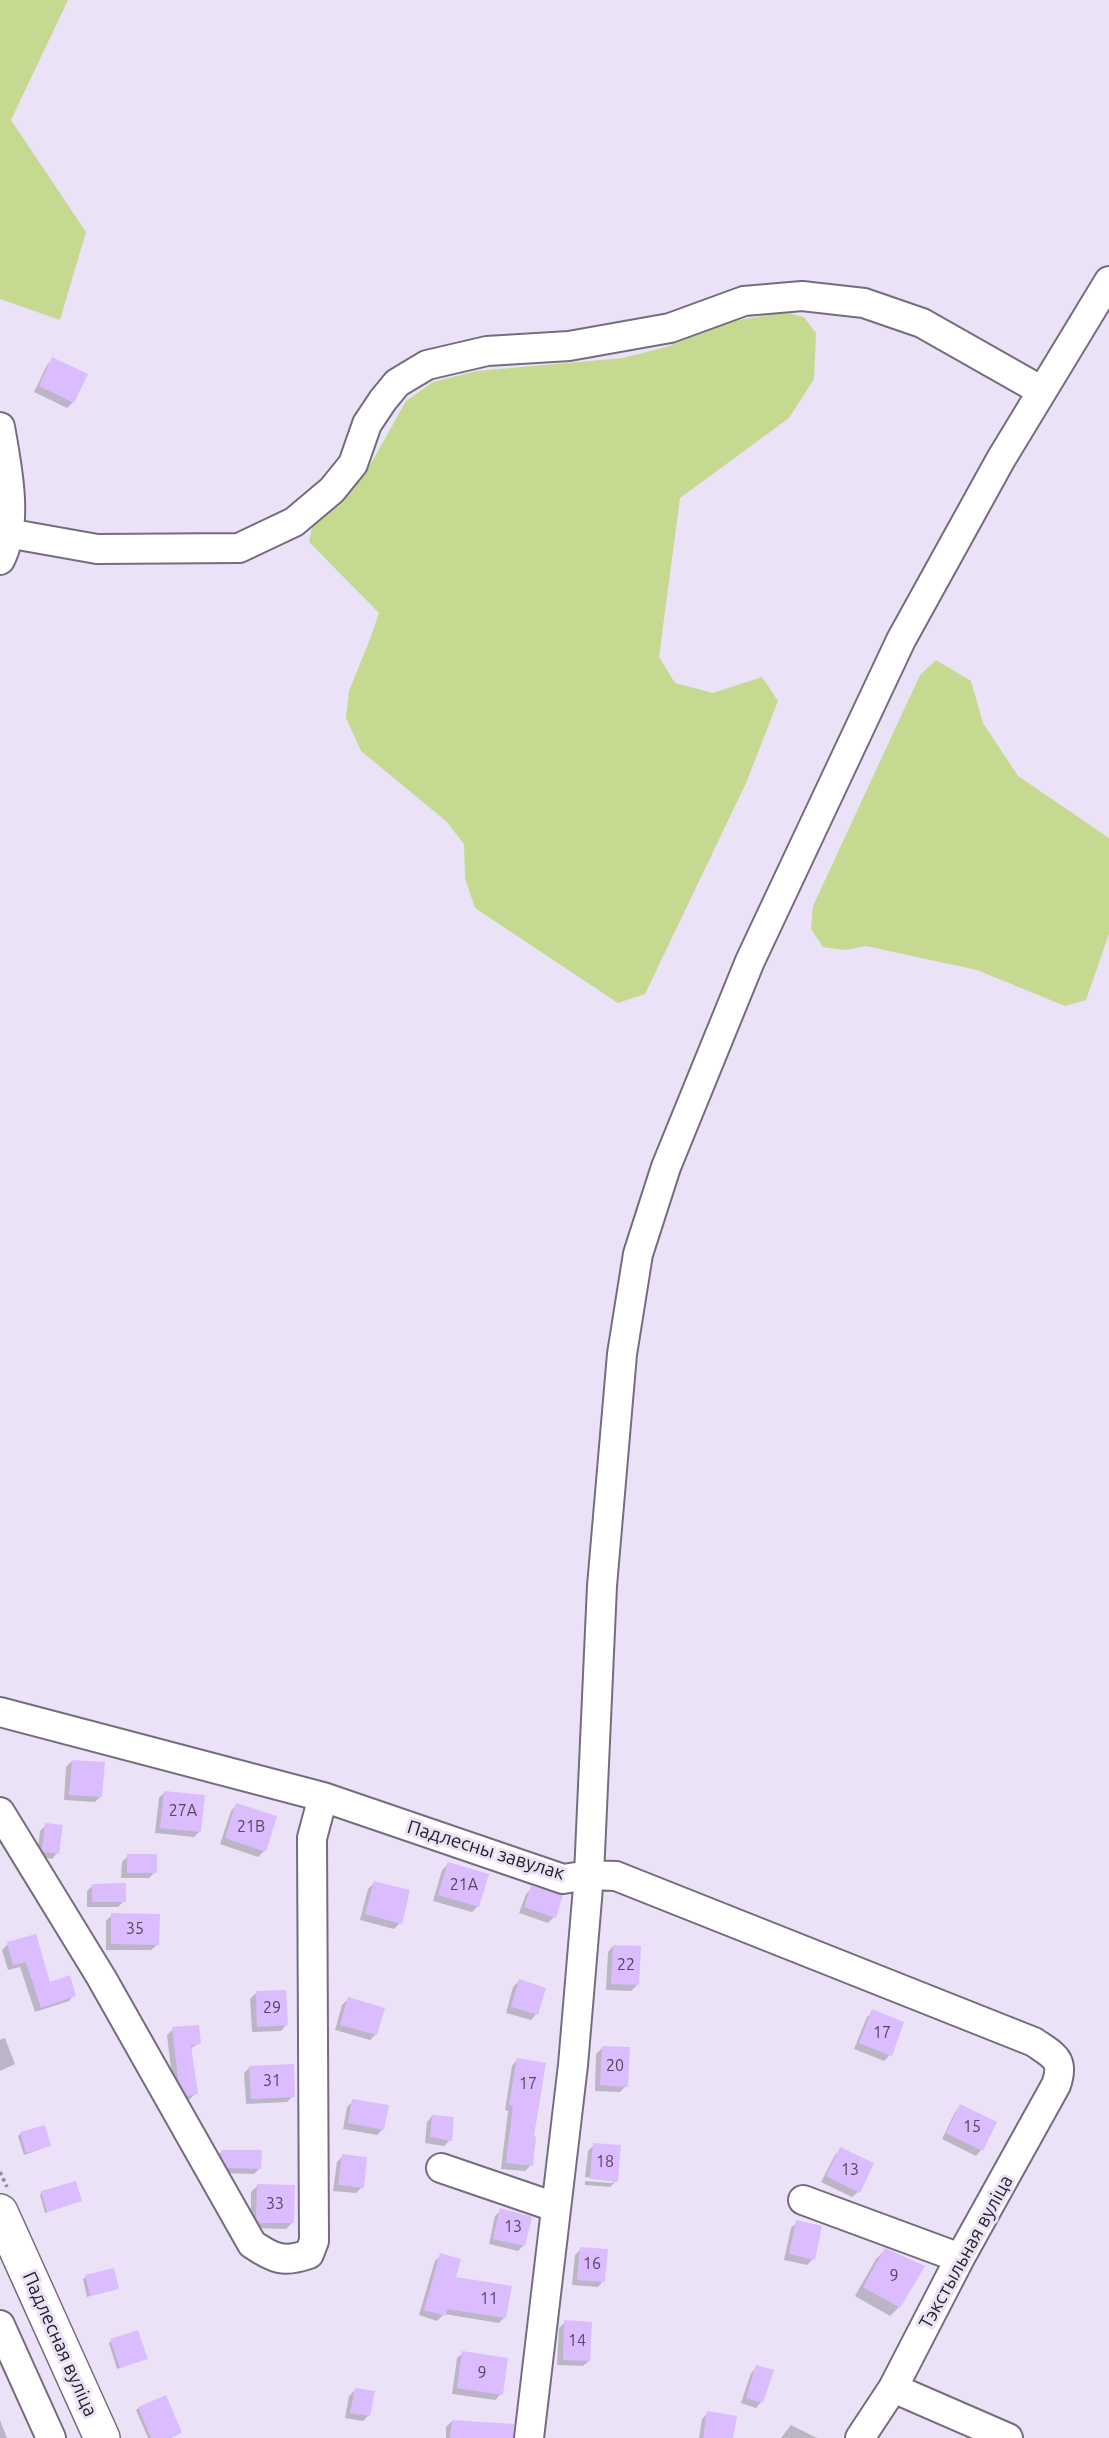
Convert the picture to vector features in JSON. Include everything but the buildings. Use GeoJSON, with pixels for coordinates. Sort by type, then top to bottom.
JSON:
{"type":"FeatureCollection","features":[{"type":"Feature","properties":{"kind":"main road","name":"Падлесная вуліца"},"geometry":{"type":"LineString","coordinates":[[0,2213],[103,2438]]}},
{"type":"Feature","properties":{"kind":"street"},"geometry":{"type":"LineString","coordinates":[[589,1875],[602,1586],[622,1354],[638,1254],[666,1167],[750,961],[901,640],[1001,459],[1109,281]]}},
{"type":"Feature","properties":{"kind":"street"},"geometry":{"type":"LineString","coordinates":[[7,533],[97,549],[239,548],[294,522],[332,490],[353,464],[367,424],[383,400],[397,383],[427,365],[487,351],[569,346],[670,328],[744,301],[802,296],[864,303],[922,323],[1042,391]]}},
{"type":"Feature","properties":{"kind":"street"},"geometry":{"type":"LineString","coordinates":[[0,427],[10,486],[7,547],[0,560]]}},
{"type":"Feature","properties":{"kind":"street","name":"Падлесны завулак"},"geometry":{"type":"LineString","coordinates":[[0,1712],[323,1797],[563,1878],[589,1875],[573,2066],[529,2438]]}},
{"type":"Feature","properties":{"kind":"street"},"geometry":{"type":"LineString","coordinates":[[0,1812],[101,1977],[252,2244],[268,2255],[292,2261],[309,2254],[314,2241],[312,1838],[323,1797]]}},
{"type":"Feature","properties":{"kind":"street","name":"Тэкстыльная вуліца"},"geometry":{"type":"LineString","coordinates":[[589,1875],[616,1876],[1034,2042],[1058,2061],[1060,2072],[1056,2085],[960,2258],[893,2388],[860,2438]]}},
{"type":"Feature","properties":{"kind":"street"},"geometry":{"type":"LineString","coordinates":[[441,2168],[555,2207]]}},
{"type":"Feature","properties":{"kind":"street"},"geometry":{"type":"LineString","coordinates":[[803,2200],[960,2258]]}},
{"type":"Feature","properties":{"kind":"street"},"geometry":{"type":"LineString","coordinates":[[0,2325],[51,2438]]}},
{"type":"Feature","properties":{"kind":"street"},"geometry":{"type":"LineString","coordinates":[[893,2388],[1008,2438]]}},
{"type":"Feature","properties":{"kind":"green space"},"geometry":{"type":"Polygon","coordinates":[[[0,0],[68,0],[11,120],[86,232],[60,320],[0,299],[0,0]]]}},
{"type":"Feature","properties":{"kind":"green space"},"geometry":{"type":"Polygon","coordinates":[[[785,312],[804,317],[816,333],[814,379],[789,418],[680,498],[659,657],[675,683],[713,693],[762,677],[778,701],[746,783],[645,994],[618,1003],[475,908],[465,878],[464,844],[446,821],[361,751],[346,718],[349,691],[379,613],[309,542],[313,523],[346,497],[368,469],[406,401],[433,382],[477,371],[623,358],[666,347],[734,321],[785,312]]]}},
{"type":"Feature","properties":{"kind":"green space"},"geometry":{"type":"Polygon","coordinates":[[[936,660],[971,681],[983,723],[1018,776],[1109,838],[1109,934],[1086,1000],[1065,1006],[977,970],[866,946],[845,950],[823,947],[811,929],[813,906],[920,675],[936,660]]]}}]}
